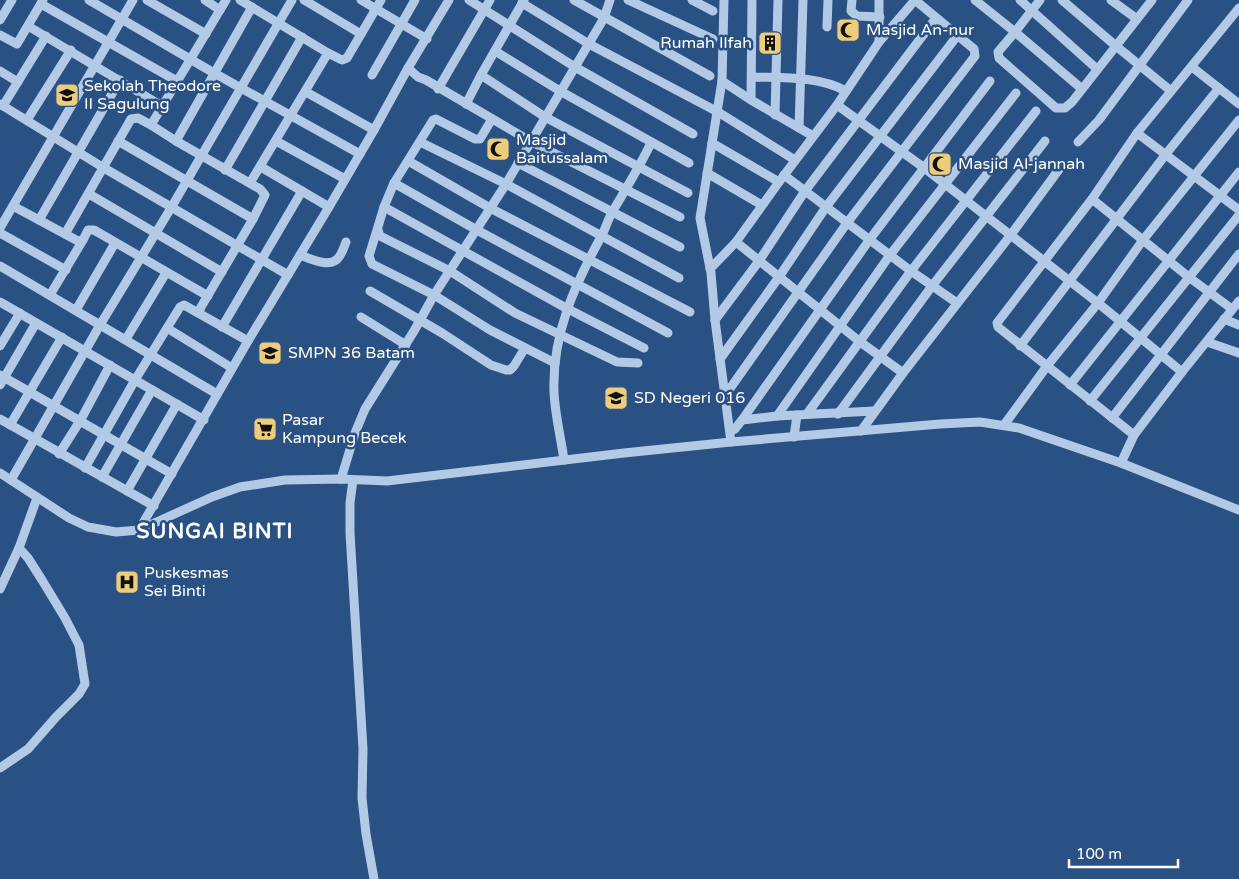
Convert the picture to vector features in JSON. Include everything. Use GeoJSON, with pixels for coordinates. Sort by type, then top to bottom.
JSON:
{"type":"FeatureCollection","features":[{"type":"Feature","properties":{"kind":"street"},"geometry":{"type":"LineString","coordinates":[[0,20],[12,0]]}},
{"type":"Feature","properties":{"kind":"street"},"geometry":{"type":"LineString","coordinates":[[88,0],[265,102],[360,154]]}},
{"type":"Feature","properties":{"kind":"street"},"geometry":{"type":"LineString","coordinates":[[0,228],[134,0]]}},
{"type":"Feature","properties":{"kind":"street"},"geometry":{"type":"LineString","coordinates":[[147,0],[206,34]]}},
{"type":"Feature","properties":{"kind":"street"},"geometry":{"type":"LineString","coordinates":[[205,0],[220,10]]}},
{"type":"Feature","properties":{"kind":"street"},"geometry":{"type":"LineString","coordinates":[[151,125],[226,0]]}},
{"type":"Feature","properties":{"kind":"street"},"geometry":{"type":"LineString","coordinates":[[240,0],[342,60],[347,58],[381,0]]}},
{"type":"Feature","properties":{"kind":"street"},"geometry":{"type":"LineString","coordinates":[[12,480],[86,352],[100,324],[171,208],[292,0]]}},
{"type":"Feature","properties":{"kind":"street"},"geometry":{"type":"LineString","coordinates":[[304,0],[361,34]]}},
{"type":"Feature","properties":{"kind":"street"},"geometry":{"type":"LineString","coordinates":[[361,0],[427,39]]}},
{"type":"Feature","properties":{"kind":"street"},"geometry":{"type":"LineString","coordinates":[[372,75],[414,0]]}},
{"type":"Feature","properties":{"kind":"street"},"geometry":{"type":"LineString","coordinates":[[139,530],[204,420],[232,368],[329,207],[449,0]]}},
{"type":"Feature","properties":{"kind":"street"},"geometry":{"type":"LineString","coordinates":[[469,0],[575,67],[694,134]]}},
{"type":"Feature","properties":{"kind":"street"},"geometry":{"type":"LineString","coordinates":[[438,88],[490,0]]}},
{"type":"Feature","properties":{"kind":"street"},"geometry":{"type":"LineString","coordinates":[[574,0],[710,76]]}},
{"type":"Feature","properties":{"kind":"street"},"geometry":{"type":"LineString","coordinates":[[341,479],[355,433],[365,409],[406,345],[475,229],[506,184],[604,18],[610,0]]}},
{"type":"Feature","properties":{"kind":"street"},"geometry":{"type":"LineString","coordinates":[[628,0],[713,40]]}},
{"type":"Feature","properties":{"kind":"street"},"geometry":{"type":"LineString","coordinates":[[692,0],[713,11]]}},
{"type":"Feature","properties":{"kind":"street"},"geometry":{"type":"LineString","coordinates":[[724,0],[722,82],[700,218],[710,269],[724,397],[731,442]]}},
{"type":"Feature","properties":{"kind":"street"},"geometry":{"type":"LineString","coordinates":[[751,100],[752,0]]}},
{"type":"Feature","properties":{"kind":"street"},"geometry":{"type":"LineString","coordinates":[[776,115],[778,0]]}},
{"type":"Feature","properties":{"kind":"street"},"geometry":{"type":"LineString","coordinates":[[799,128],[803,0]]}},
{"type":"Feature","properties":{"kind":"street"},"geometry":{"type":"LineString","coordinates":[[827,27],[828,0]]}},
{"type":"Feature","properties":{"kind":"street"},"geometry":{"type":"LineString","coordinates":[[852,0],[851,11],[856,16],[880,17]]}},
{"type":"Feature","properties":{"kind":"street"},"geometry":{"type":"LineString","coordinates":[[879,0],[879,42]]}},
{"type":"Feature","properties":{"kind":"street"},"geometry":{"type":"LineString","coordinates":[[710,269],[736,242],[781,178],[837,105],[879,42],[915,0],[974,50],[975,56],[847,224],[724,397]]}},
{"type":"Feature","properties":{"kind":"street"},"geometry":{"type":"LineString","coordinates":[[975,0],[1082,89]]}},
{"type":"Feature","properties":{"kind":"street"},"geometry":{"type":"LineString","coordinates":[[1020,0],[1098,69]]}},
{"type":"Feature","properties":{"kind":"street"},"geometry":{"type":"LineString","coordinates":[[1040,0],[997,55],[1056,108],[1065,108],[1082,89],[1152,0]]}},
{"type":"Feature","properties":{"kind":"street"},"geometry":{"type":"LineString","coordinates":[[1062,0],[1171,91]]}},
{"type":"Feature","properties":{"kind":"street"},"geometry":{"type":"LineString","coordinates":[[1111,0],[1137,19]]}},
{"type":"Feature","properties":{"kind":"street"},"geometry":{"type":"LineString","coordinates":[[1078,142],[1099,120],[1188,0]]}},
{"type":"Feature","properties":{"kind":"street"},"geometry":{"type":"LineString","coordinates":[[0,35],[17,44],[42,2],[177,81]]}},
{"type":"Feature","properties":{"kind":"street"},"geometry":{"type":"LineString","coordinates":[[466,104],[523,2],[589,44],[718,112],[795,160]]}},
{"type":"Feature","properties":{"kind":"street"},"geometry":{"type":"LineString","coordinates":[[176,142],[252,8]]}},
{"type":"Feature","properties":{"kind":"street"},"geometry":{"type":"LineString","coordinates":[[1134,435],[1020,346],[998,327],[997,323],[1092,199],[1137,133],[1238,12]]}},
{"type":"Feature","properties":{"kind":"street"},"geometry":{"type":"LineString","coordinates":[[715,320],[759,261],[805,191],[936,18]]}},
{"type":"Feature","properties":{"kind":"street"},"geometry":{"type":"LineString","coordinates":[[28,26],[162,106]]}},
{"type":"Feature","properties":{"kind":"street"},"geometry":{"type":"LineString","coordinates":[[46,36],[2,105],[171,208],[288,275]]}},
{"type":"Feature","properties":{"kind":"street"},"geometry":{"type":"LineString","coordinates":[[720,359],[826,207],[957,36]]}},
{"type":"Feature","properties":{"kind":"street"},"geometry":{"type":"LineString","coordinates":[[225,170],[302,37]]}},
{"type":"Feature","properties":{"kind":"street"},"geometry":{"type":"LineString","coordinates":[[27,120],[71,50]]}},
{"type":"Feature","properties":{"kind":"street"},"geometry":{"type":"LineString","coordinates":[[495,51],[560,92],[689,163]]}},
{"type":"Feature","properties":{"kind":"street"},"geometry":{"type":"LineString","coordinates":[[250,183],[328,53]]}},
{"type":"Feature","properties":{"kind":"street"},"geometry":{"type":"LineString","coordinates":[[1192,67],[1239,104]]}},
{"type":"Feature","properties":{"kind":"street"},"geometry":{"type":"LineString","coordinates":[[408,68],[418,77],[530,141],[680,218]]}},
{"type":"Feature","properties":{"kind":"street"},"geometry":{"type":"LineString","coordinates":[[0,71],[18,82]]}},
{"type":"Feature","properties":{"kind":"street"},"geometry":{"type":"LineString","coordinates":[[481,75],[545,117],[688,194]]}},
{"type":"Feature","properties":{"kind":"street"},"geometry":{"type":"LineString","coordinates":[[752,77],[801,78],[838,86],[846,91]]}},
{"type":"Feature","properties":{"kind":"street"},"geometry":{"type":"LineString","coordinates":[[38,220],[120,80]]}},
{"type":"Feature","properties":{"kind":"street"},"geometry":{"type":"LineString","coordinates":[[730,431],[735,429],[742,420],[870,240],[990,81]]}},
{"type":"Feature","properties":{"kind":"street"},"geometry":{"type":"LineString","coordinates":[[722,82],[813,136]]}},
{"type":"Feature","properties":{"kind":"street"},"geometry":{"type":"LineString","coordinates":[[1020,346],[1070,283],[1166,154],[1219,88]]}},
{"type":"Feature","properties":{"kind":"street"},"geometry":{"type":"LineString","coordinates":[[306,92],[374,130]]}},
{"type":"Feature","properties":{"kind":"street"},"geometry":{"type":"LineString","coordinates":[[777,416],[890,255],[1016,93]]}},
{"type":"Feature","properties":{"kind":"street"},"geometry":{"type":"LineString","coordinates":[[837,105],[902,151],[1098,303],[1182,372]]}},
{"type":"Feature","properties":{"kind":"street"},"geometry":{"type":"LineString","coordinates":[[807,414],[911,271],[1036,111]]}},
{"type":"Feature","properties":{"kind":"street"},"geometry":{"type":"LineString","coordinates":[[65,234],[131,119],[138,118],[176,142],[250,183],[260,189],[265,195],[199,313]]}},
{"type":"Feature","properties":{"kind":"street"},"geometry":{"type":"LineString","coordinates":[[492,119],[480,139],[475,139],[436,119],[433,120],[394,183],[384,207],[369,256],[372,264],[434,295],[490,330],[555,363]]}},
{"type":"Feature","properties":{"kind":"street"},"geometry":{"type":"LineString","coordinates":[[1004,424],[1047,366],[1098,303],[1143,240],[1239,120]]}},
{"type":"Feature","properties":{"kind":"street"},"geometry":{"type":"LineString","coordinates":[[1137,133],[1239,210]]}},
{"type":"Feature","properties":{"kind":"street"},"geometry":{"type":"LineString","coordinates":[[118,140],[253,219]]}},
{"type":"Feature","properties":{"kind":"street"},"geometry":{"type":"LineString","coordinates":[[276,141],[344,179]]}},
{"type":"Feature","properties":{"kind":"street"},"geometry":{"type":"LineString","coordinates":[[838,414],[932,286],[1045,141]]}},
{"type":"Feature","properties":{"kind":"street"},"geometry":{"type":"LineString","coordinates":[[420,142],[506,184],[679,278]]}},
{"type":"Feature","properties":{"kind":"street"},"geometry":{"type":"LineString","coordinates":[[564,460],[554,393],[555,363],[559,334],[566,308],[576,283],[602,235],[612,211],[640,167],[651,143]]}},
{"type":"Feature","properties":{"kind":"street"},"geometry":{"type":"LineString","coordinates":[[712,143],[805,191],[847,224],[957,303]]}},
{"type":"Feature","properties":{"kind":"street"},"geometry":{"type":"LineString","coordinates":[[407,163],[410,162],[490,208],[690,312]]}},
{"type":"Feature","properties":{"kind":"street"},"geometry":{"type":"LineString","coordinates":[[518,163],[680,247]]}},
{"type":"Feature","properties":{"kind":"street"},"geometry":{"type":"LineString","coordinates":[[261,167],[329,207]]}},
{"type":"Feature","properties":{"kind":"street"},"geometry":{"type":"LineString","coordinates":[[861,431],[874,411],[1010,236],[1060,168]]}},
{"type":"Feature","properties":{"kind":"street"},"geometry":{"type":"LineString","coordinates":[[1070,385],[1239,172]]}},
{"type":"Feature","properties":{"kind":"street"},"geometry":{"type":"LineString","coordinates":[[707,173],[762,205]]}},
{"type":"Feature","properties":{"kind":"street"},"geometry":{"type":"LineString","coordinates":[[394,183],[475,229],[668,332]]}},
{"type":"Feature","properties":{"kind":"street"},"geometry":{"type":"LineString","coordinates":[[222,327],[302,191]]}},
{"type":"Feature","properties":{"kind":"street"},"geometry":{"type":"LineString","coordinates":[[88,194],[222,272]]}},
{"type":"Feature","properties":{"kind":"street"},"geometry":{"type":"LineString","coordinates":[[1092,199],[1190,278],[1232,309]]}},
{"type":"Feature","properties":{"kind":"street"},"geometry":{"type":"LineString","coordinates":[[13,206],[78,241],[83,240]]}},
{"type":"Feature","properties":{"kind":"street"},"geometry":{"type":"LineString","coordinates":[[384,207],[566,308],[644,348]]}},
{"type":"Feature","properties":{"kind":"street"},"geometry":{"type":"LineString","coordinates":[[1090,401],[1239,216]]}},
{"type":"Feature","properties":{"kind":"street"},"geometry":{"type":"LineString","coordinates":[[50,295],[88,230],[94,230],[208,296]]}},
{"type":"Feature","properties":{"kind":"street"},"geometry":{"type":"LineString","coordinates":[[378,230],[380,236],[450,272],[515,313],[617,362],[638,363]]}},
{"type":"Feature","properties":{"kind":"street"},"geometry":{"type":"LineString","coordinates":[[0,233],[66,270]]}},
{"type":"Feature","properties":{"kind":"street"},"geometry":{"type":"LineString","coordinates":[[300,255],[319,262],[333,263],[338,259],[346,242]]}},
{"type":"Feature","properties":{"kind":"street"},"geometry":{"type":"LineString","coordinates":[[736,242],[859,341],[903,373]]}},
{"type":"Feature","properties":{"kind":"street"},"geometry":{"type":"LineString","coordinates":[[76,310],[115,243]]}},
{"type":"Feature","properties":{"kind":"street"},"geometry":{"type":"LineString","coordinates":[[1112,418],[1239,254]]}},
{"type":"Feature","properties":{"kind":"street"},"geometry":{"type":"LineString","coordinates":[[0,266],[217,394]]}},
{"type":"Feature","properties":{"kind":"street"},"geometry":{"type":"LineString","coordinates":[[126,339],[166,273]]}},
{"type":"Feature","properties":{"kind":"street"},"geometry":{"type":"LineString","coordinates":[[370,291],[421,320],[491,365],[510,370],[525,348]]}},
{"type":"Feature","properties":{"kind":"street"},"geometry":{"type":"LineString","coordinates":[[1121,463],[1134,435],[1239,301]]}},
{"type":"Feature","properties":{"kind":"street"},"geometry":{"type":"LineString","coordinates":[[0,302],[204,420]]}},
{"type":"Feature","properties":{"kind":"street"},"geometry":{"type":"LineString","coordinates":[[85,468],[180,306],[184,305],[248,341]]}},
{"type":"Feature","properties":{"kind":"street"},"geometry":{"type":"LineString","coordinates":[[0,346],[20,314]]}},
{"type":"Feature","properties":{"kind":"street"},"geometry":{"type":"LineString","coordinates":[[361,318],[406,345]]}},
{"type":"Feature","properties":{"kind":"street"},"geometry":{"type":"LineString","coordinates":[[1224,319],[1239,325]]}},
{"type":"Feature","properties":{"kind":"street"},"geometry":{"type":"LineString","coordinates":[[36,323],[1,379],[30,391],[172,474]]}},
{"type":"Feature","properties":{"kind":"street"},"geometry":{"type":"LineString","coordinates":[[167,328],[232,368]]}},
{"type":"Feature","properties":{"kind":"street"},"geometry":{"type":"LineString","coordinates":[[10,425],[62,337]]}},
{"type":"Feature","properties":{"kind":"street"},"geometry":{"type":"LineString","coordinates":[[1207,342],[1239,353]]}},
{"type":"Feature","properties":{"kind":"street"},"geometry":{"type":"LineString","coordinates":[[59,454],[80,421],[110,366]]}},
{"type":"Feature","properties":{"kind":"street"},"geometry":{"type":"LineString","coordinates":[[102,477],[152,390]]}},
{"type":"Feature","properties":{"kind":"street"},"geometry":{"type":"LineString","coordinates":[[127,491],[177,404]]}},
{"type":"Feature","properties":{"kind":"street"},"geometry":{"type":"LineString","coordinates":[[742,420],[777,416],[874,411]]}},
{"type":"Feature","properties":{"kind":"street"},"geometry":{"type":"LineString","coordinates":[[794,437],[797,415]]}},
{"type":"Feature","properties":{"kind":"street"},"geometry":{"type":"LineString","coordinates":[[0,419],[154,506]]}},
{"type":"Feature","properties":{"kind":"street"},"geometry":{"type":"LineString","coordinates":[[0,473],[69,518],[88,527],[116,532],[139,530],[212,497],[240,487],[286,480],[341,479],[387,481],[731,442],[980,422],[1004,424],[1121,463],[1239,510]]}},
{"type":"Feature","properties":{"kind":"street"},"geometry":{"type":"LineString","coordinates":[[353,480],[350,503],[350,533],[364,749],[362,798],[374,879]]}},
{"type":"Feature","properties":{"kind":"street"},"geometry":{"type":"LineString","coordinates":[[0,589],[19,548],[37,498]]}},
{"type":"Feature","properties":{"kind":"street"},"geometry":{"type":"LineString","coordinates":[[0,768],[28,749],[86,684],[79,645],[47,587],[19,548]]}},
{"type":"Feature","properties":{"kind":"place","name":"Masjid An-nur"},"geometry":{"type":"Point","coordinates":[848,30]}},
{"type":"Feature","properties":{"kind":"place","name":"Rumah Ilfah"},"geometry":{"type":"Point","coordinates":[770,43]}},
{"type":"Feature","properties":{"kind":"place","name":"Sekolah Theodore II Sagulung"},"geometry":{"type":"Point","coordinates":[67,95]}},
{"type":"Feature","properties":{"kind":"place","name":"Masjid Baitussalam"},"geometry":{"type":"Point","coordinates":[498,149]}},
{"type":"Feature","properties":{"kind":"place","name":"Masjid Al-jannah"},"geometry":{"type":"Point","coordinates":[940,164]}},
{"type":"Feature","properties":{"kind":"place","name":"SMPN 36 Batam"},"geometry":{"type":"Point","coordinates":[270,353]}},
{"type":"Feature","properties":{"kind":"place","name":"SD Negeri 016"},"geometry":{"type":"Point","coordinates":[616,398]}},
{"type":"Feature","properties":{"kind":"place","name":"Pasar Kampung Becek"},"geometry":{"type":"Point","coordinates":[265,429]}},
{"type":"Feature","properties":{"kind":"place","name":"Puskesmas Sei Binti"},"geometry":{"type":"Point","coordinates":[127,582]}},
{"type":"Feature","properties":{"kind":"district","name":"SUNGAI BINTI"},"geometry":{"type":"Point","coordinates":[215,531]}}]}
